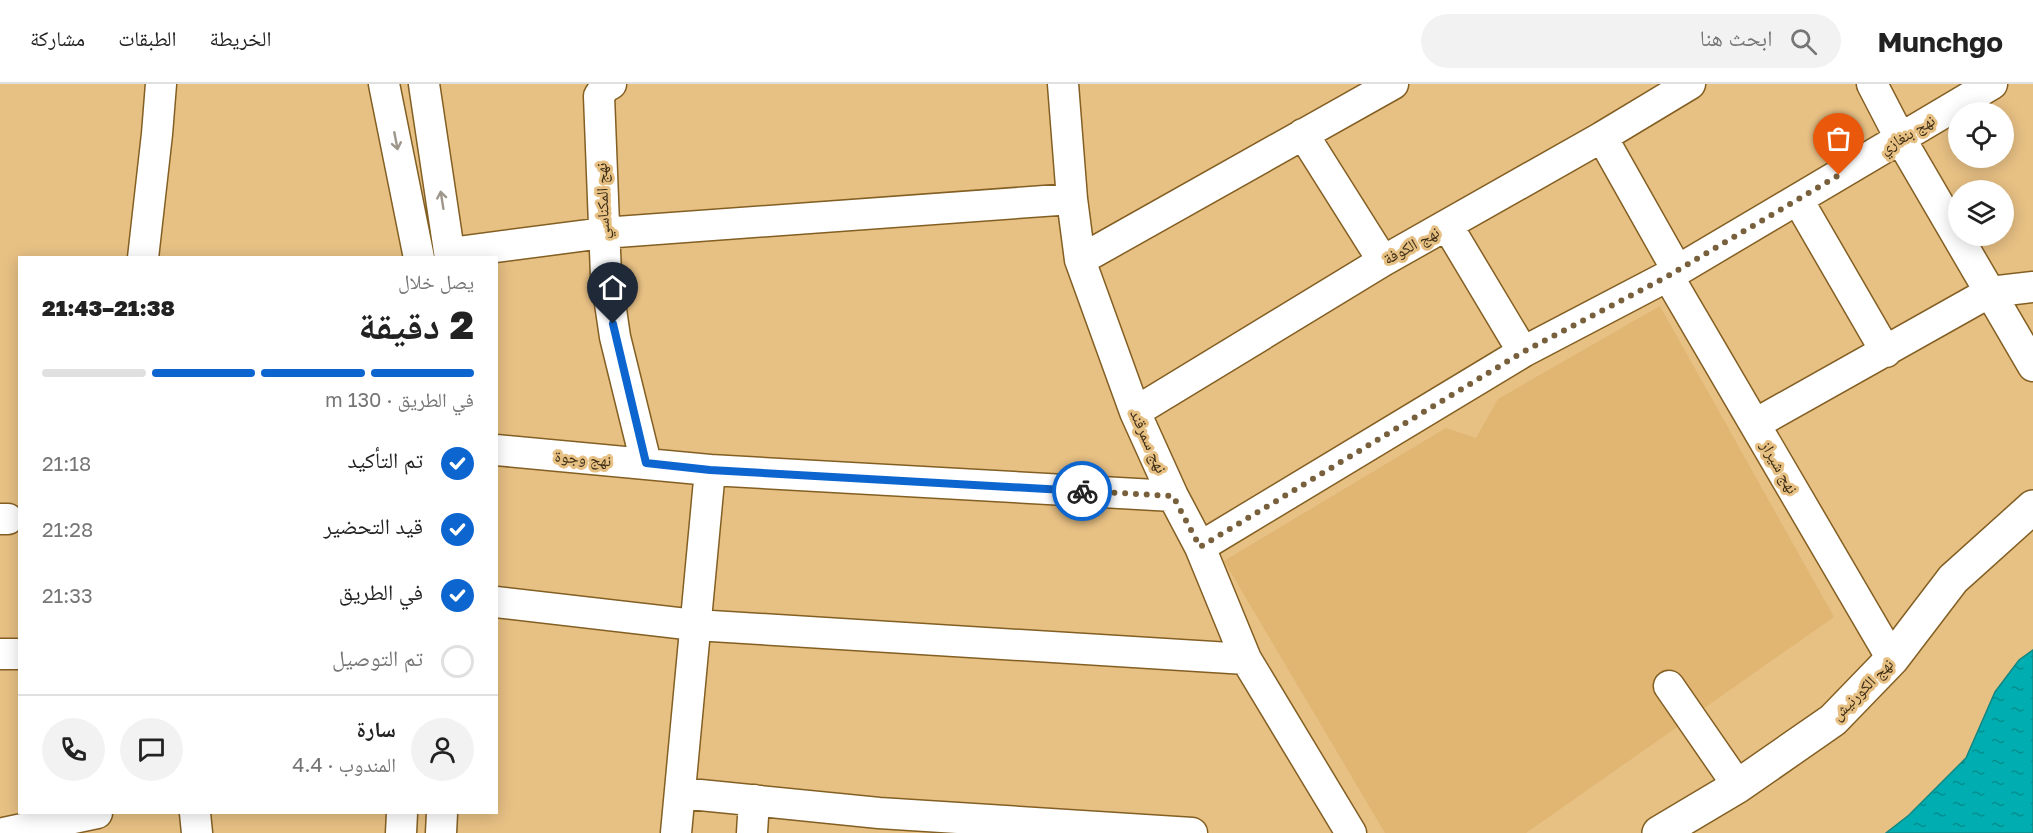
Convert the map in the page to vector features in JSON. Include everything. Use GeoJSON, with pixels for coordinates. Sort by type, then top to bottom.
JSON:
{"type":"FeatureCollection","features":[{"type":"Feature","properties":{"kind":"main road","name":"نهج الكورنيش"},"geometry":{"type":"LineString","coordinates":[[1659,833],[1738,786],[1833,720],[1893,659],[1953,579],[2033,507]]}},
{"type":"Feature","properties":{"kind":"street"},"geometry":{"type":"LineString","coordinates":[[143,256],[161,84]]}},
{"type":"Feature","properties":{"kind":"street"},"geometry":{"type":"LineString","coordinates":[[384,84],[419,256]]}},
{"type":"Feature","properties":{"kind":"street"},"geometry":{"type":"LineString","coordinates":[[424,84],[450,255],[603,233],[1072,199]]}},
{"type":"Feature","properties":{"kind":"street","name":"نهج المكناسي"},"geometry":{"type":"LineString","coordinates":[[611,84],[605,87],[599,96],[606,276],[615,337],[646,463]]}},
{"type":"Feature","properties":{"kind":"street","name":"نهج سمرقند"},"geometry":{"type":"LineString","coordinates":[[1063,84],[1072,199],[1080,260],[1135,412],[1173,496],[1200,547],[1246,658],[1351,833]]}},
{"type":"Feature","properties":{"kind":"street"},"geometry":{"type":"LineString","coordinates":[[1080,260],[1393,84]]}},
{"type":"Feature","properties":{"kind":"street","name":"نهج الكوفة"},"geometry":{"type":"LineString","coordinates":[[1135,412],[1383,261],[1602,137],[1690,84]]}},
{"type":"Feature","properties":{"kind":"street"},"geometry":{"type":"LineString","coordinates":[[1872,84],[1900,138],[2033,366]]}},
{"type":"Feature","properties":{"kind":"street","name":"نهج بنغازي"},"geometry":{"type":"LineString","coordinates":[[1200,547],[1523,352],[1673,273],[1992,84]]}},
{"type":"Feature","properties":{"kind":"street"},"geometry":{"type":"LineString","coordinates":[[1303,134],[1383,261]]}},
{"type":"Feature","properties":{"kind":"street","name":"نهج شيراز"},"geometry":{"type":"LineString","coordinates":[[1602,137],[1755,424],[1893,659]]}},
{"type":"Feature","properties":{"kind":"street"},"geometry":{"type":"LineString","coordinates":[[1798,200],[1887,352]]}},
{"type":"Feature","properties":{"kind":"street"},"geometry":{"type":"LineString","coordinates":[[1447,225],[1523,352]]}},
{"type":"Feature","properties":{"kind":"street"},"geometry":{"type":"LineString","coordinates":[[1755,424],[1887,352],[1990,292],[2033,287]]}},
{"type":"Feature","properties":{"kind":"street","name":"نهج وجوة"},"geometry":{"type":"LineString","coordinates":[[498,450],[710,470],[1173,496]]}},
{"type":"Feature","properties":{"kind":"street"},"geometry":{"type":"LineString","coordinates":[[676,833],[710,470]]}},
{"type":"Feature","properties":{"kind":"street"},"geometry":{"type":"LineString","coordinates":[[498,602],[695,625],[1246,658]]}},
{"type":"Feature","properties":{"kind":"street"},"geometry":{"type":"LineString","coordinates":[[0,654],[18,654]]}},
{"type":"Feature","properties":{"kind":"street"},"geometry":{"type":"LineString","coordinates":[[1669,686],[1738,786]]}},
{"type":"Feature","properties":{"kind":"street"},"geometry":{"type":"LineString","coordinates":[[680,793],[754,800],[878,823],[1192,833]]}},
{"type":"Feature","properties":{"kind":"street"},"geometry":{"type":"LineString","coordinates":[[752,833],[754,800]]}},
{"type":"Feature","properties":{"kind":"street"},"geometry":{"type":"LineString","coordinates":[[4,833],[92,814]]}},
{"type":"Feature","properties":{"kind":"street"},"geometry":{"type":"LineString","coordinates":[[195,814],[197,833]]}},
{"type":"Feature","properties":{"kind":"street"},"geometry":{"type":"LineString","coordinates":[[401,833],[402,814]]}},
{"type":"Feature","properties":{"kind":"street"},"geometry":{"type":"LineString","coordinates":[[441,833],[442,814]]}},
{"type":"Feature","properties":{"kind":"shaded area"},"geometry":{"type":"Polygon","coordinates":[[[1660,306],[1834,617],[1526,833],[1385,833],[1224,561],[1446,428],[1476,438],[1498,399],[1660,306]]]}},
{"type":"Feature","properties":{"kind":"water"},"geometry":{"type":"Polygon","coordinates":[[[2033,650],[2033,833],[1886,833],[1909,815],[1966,758],[1995,692],[2019,660],[2033,650]]]}},
{"type":"Feature","properties":{"kind":"way so far"},"geometry":{"type":"LineString","coordinates":[[1082,491],[1173,496],[1200,547],[1523,352],[1668,276],[1839,175]]}},
{"type":"Feature","properties":{"kind":"route"},"geometry":{"type":"LineString","coordinates":[[613,324],[646,463],[710,470],[1082,491]]}}]}
